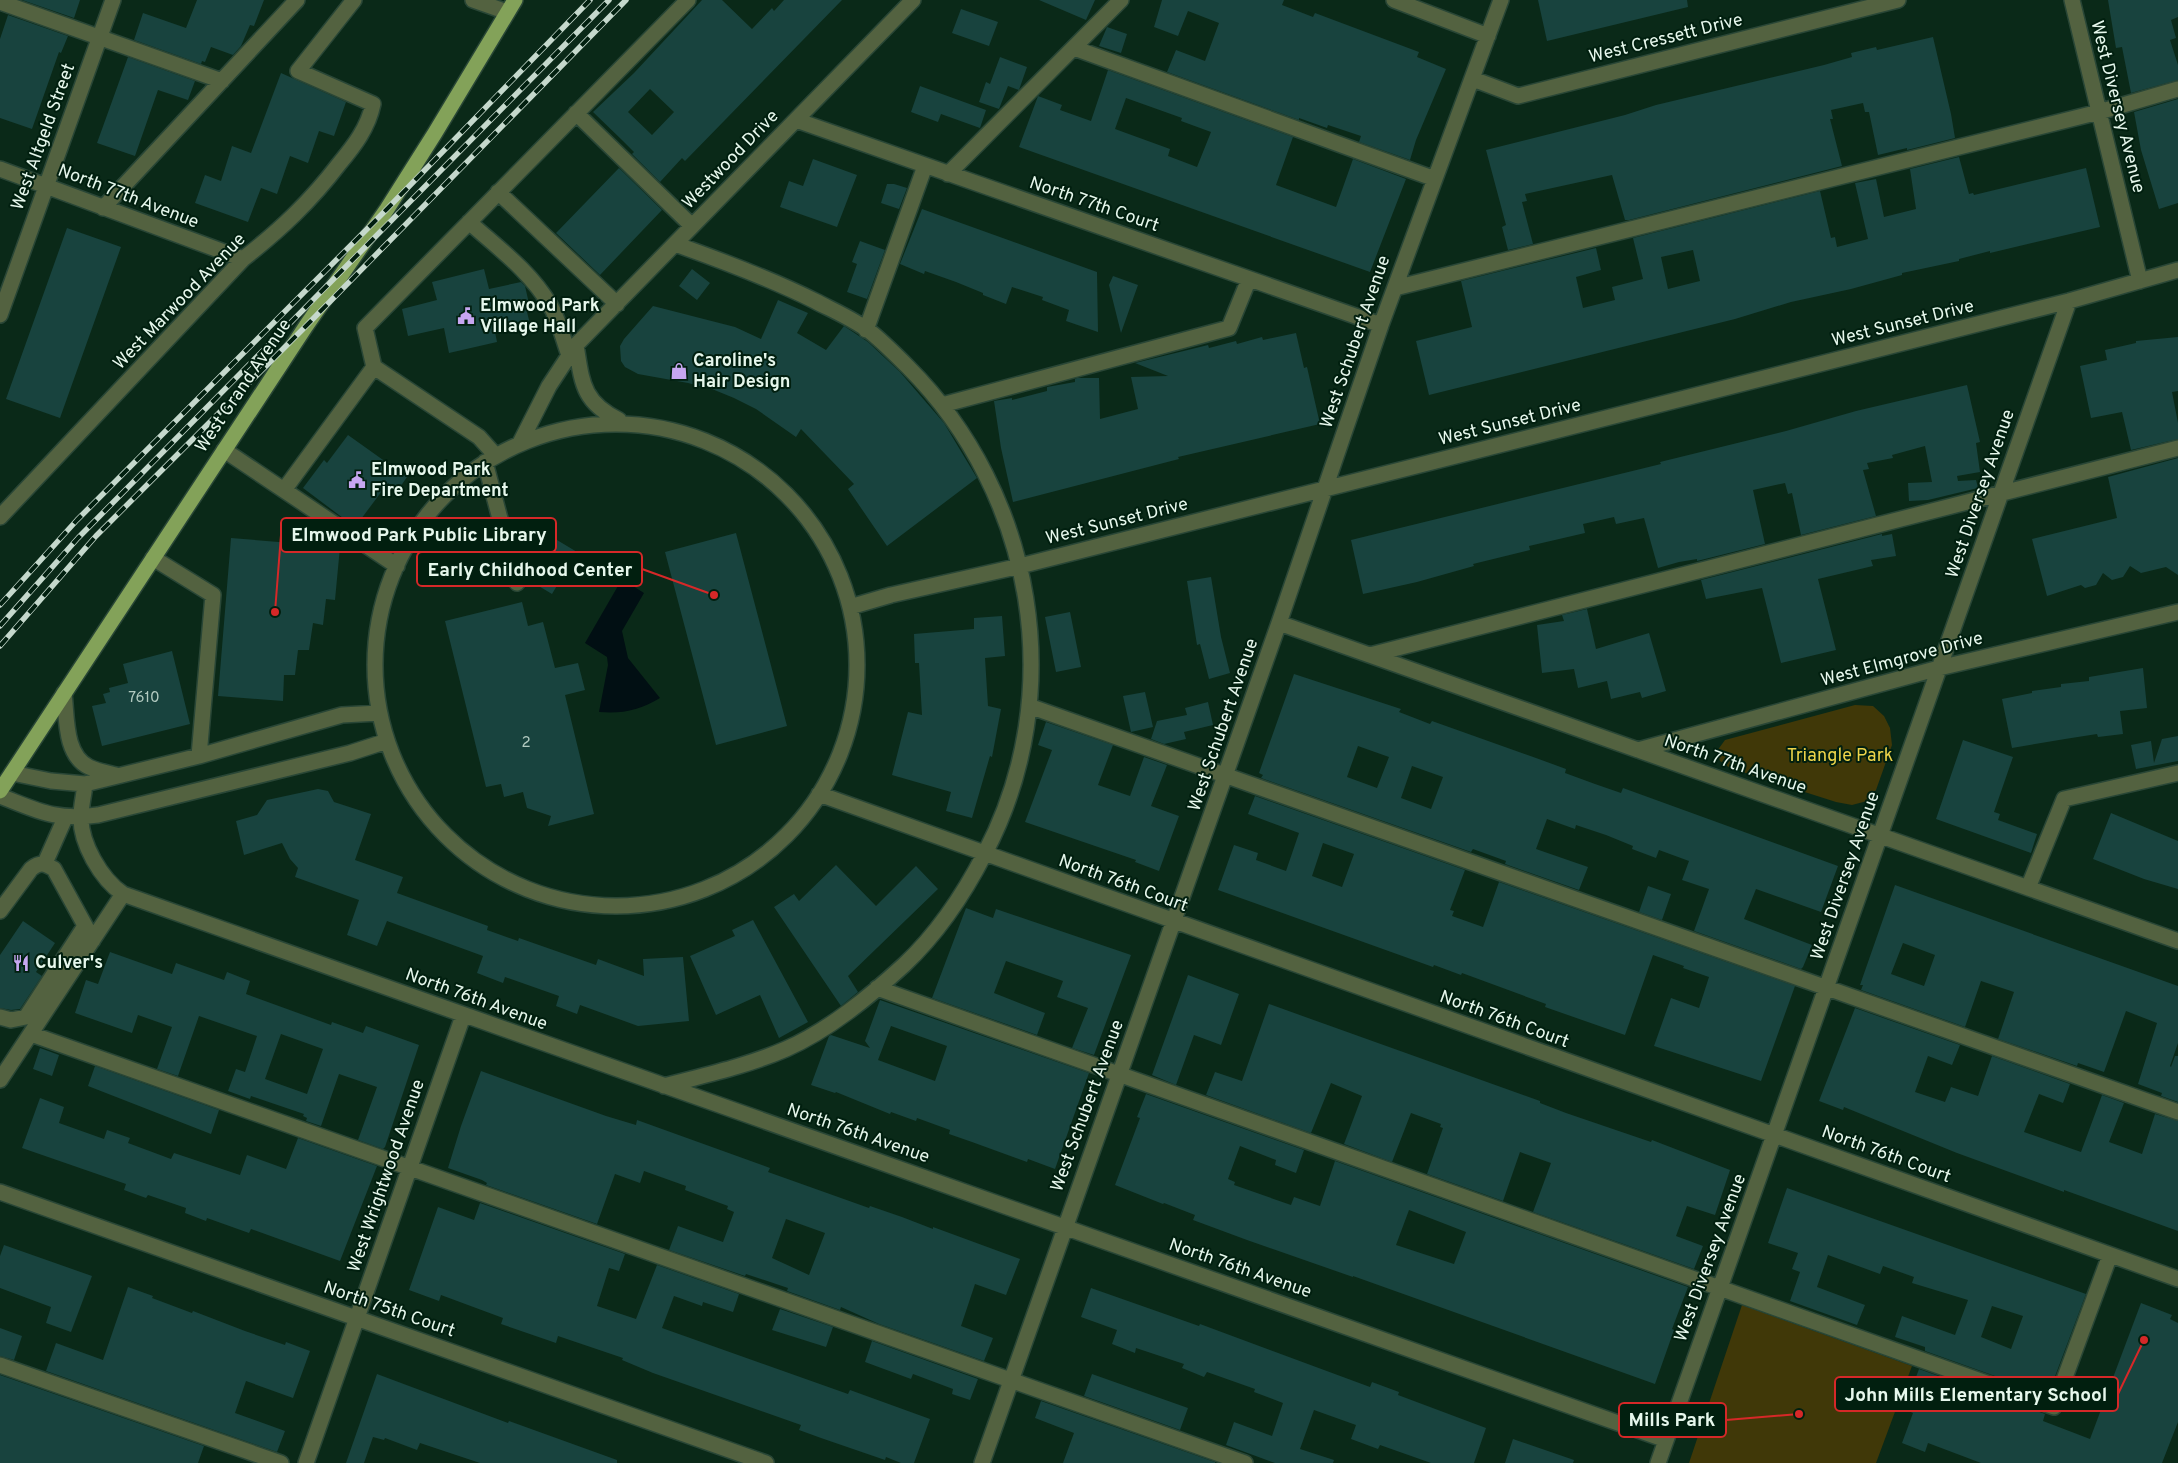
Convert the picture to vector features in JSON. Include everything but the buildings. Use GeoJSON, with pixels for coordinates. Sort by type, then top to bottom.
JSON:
{"type":"FeatureCollection","features":[{"type":"Feature","properties":{"kind":"main road","name":"West Grand Avenue"},"geometry":{"type":"LineString","coordinates":[[0,790],[224,450],[387,209],[436,133],[511,6]]}},
{"type":"Feature","properties":{"kind":"street","name":"West Altgeld Street"},"geometry":{"type":"LineString","coordinates":[[0,315],[113,0]]}},
{"type":"Feature","properties":{"kind":"street"},"geometry":{"type":"LineString","coordinates":[[103,208],[297,0]]}},
{"type":"Feature","properties":{"kind":"street","name":"West Marwood Avenue"},"geometry":{"type":"LineString","coordinates":[[0,517],[243,259],[276,234],[315,196],[356,143],[370,120],[373,104],[298,71],[354,0]]}},
{"type":"Feature","properties":{"kind":"street"},"geometry":{"type":"LineString","coordinates":[[473,0],[511,6]]}},
{"type":"Feature","properties":{"kind":"street"},"geometry":{"type":"LineString","coordinates":[[517,583],[490,459],[479,437],[374,367],[365,328],[688,0]]}},
{"type":"Feature","properties":{"kind":"street","name":"Westwood Drive"},"geometry":{"type":"LineString","coordinates":[[520,443],[549,386],[573,350],[913,0]]}},
{"type":"Feature","properties":{"kind":"street"},"geometry":{"type":"LineString","coordinates":[[948,174],[1121,0]]}},
{"type":"Feature","properties":{"kind":"street"},"geometry":{"type":"LineString","coordinates":[[1394,0],[1488,36]]}},
{"type":"Feature","properties":{"kind":"street","name":"West Schubert Avenue"},"geometry":{"type":"LineString","coordinates":[[982,1463],[1279,623],[1381,324],[1501,0]]}},
{"type":"Feature","properties":{"kind":"street","name":"West Cressett Drive"},"geometry":{"type":"LineString","coordinates":[[1473,79],[1518,96],[1898,0]]}},
{"type":"Feature","properties":{"kind":"street","name":"West Diversey Avenue"},"geometry":{"type":"LineString","coordinates":[[2072,0],[2140,281]]}},
{"type":"Feature","properties":{"kind":"street"},"geometry":{"type":"LineString","coordinates":[[0,2],[222,81]]}},
{"type":"Feature","properties":{"kind":"street"},"geometry":{"type":"LineString","coordinates":[[1074,48],[1435,179]]}},
{"type":"Feature","properties":{"kind":"street"},"geometry":{"type":"LineString","coordinates":[[1394,288],[2099,112],[2178,89]]}},
{"type":"Feature","properties":{"kind":"street"},"geometry":{"type":"LineString","coordinates":[[576,113],[692,226]]}},
{"type":"Feature","properties":{"kind":"street","name":"North 77th Court"},"geometry":{"type":"LineString","coordinates":[[796,120],[1381,324]]}},
{"type":"Feature","properties":{"kind":"street"},"geometry":{"type":"LineString","coordinates":[[866,330],[925,166]]}},
{"type":"Feature","properties":{"kind":"street","name":"North 77th Avenue"},"geometry":{"type":"LineString","coordinates":[[0,169],[243,259]]}},
{"type":"Feature","properties":{"kind":"street"},"geometry":{"type":"LineString","coordinates":[[498,192],[617,304]]}},
{"type":"Feature","properties":{"kind":"street"},"geometry":{"type":"LineString","coordinates":[[469,222],[524,270],[538,287],[573,350],[590,400],[606,413],[619,420],[664,428],[705,440],[743,460],[777,485],[792,500],[819,534],[838,572],[850,607],[857,660],[854,698],[843,744],[819,794],[798,822],[774,847],[746,868],[716,885],[683,897],[649,904],[624,906],[585,904],[548,897],[512,883],[464,853],[436,827],[413,796],[399,770],[387,741],[379,713],[375,652],[382,605],[396,566],[412,537],[434,507],[460,481],[490,459],[520,443],[553,432],[619,420]]}},
{"type":"Feature","properties":{"kind":"street"},"geometry":{"type":"LineString","coordinates":[[664,1086],[741,1064],[789,1047],[849,1010],[877,988],[906,964],[938,928],[961,897],[984,855],[1011,794],[1030,706],[1032,644],[1020,566],[1006,522],[983,466],[969,442],[942,405],[902,361],[866,330],[838,312],[766,277],[675,244]]}},
{"type":"Feature","properties":{"kind":"street","name":"West Sunset Drive"},"geometry":{"type":"LineString","coordinates":[[850,607],[891,595],[1020,566],[2069,301],[2178,270]]}},
{"type":"Feature","properties":{"kind":"street"},"geometry":{"type":"LineString","coordinates":[[942,405],[1229,328],[1249,279]]}},
{"type":"Feature","properties":{"kind":"street","name":"West Diversey Avenue"},"geometry":{"type":"LineString","coordinates":[[1658,1463],[2069,301]]}},
{"type":"Feature","properties":{"kind":"street"},"geometry":{"type":"LineString","coordinates":[[284,490],[374,367]]}},
{"type":"Feature","properties":{"kind":"street"},"geometry":{"type":"LineString","coordinates":[[1370,655],[2178,448]]}},
{"type":"Feature","properties":{"kind":"street"},"geometry":{"type":"LineString","coordinates":[[224,450],[396,566]]}},
{"type":"Feature","properties":{"kind":"street"},"geometry":{"type":"LineString","coordinates":[[153,558],[213,595],[199,756]]}},
{"type":"Feature","properties":{"kind":"street","name":"West Elmgrove Drive"},"geometry":{"type":"LineString","coordinates":[[1638,750],[1939,668],[2178,612]]}},
{"type":"Feature","properties":{"kind":"street","name":"North 77th Avenue"},"geometry":{"type":"LineString","coordinates":[[1279,623],[2178,941]]}},
{"type":"Feature","properties":{"kind":"street"},"geometry":{"type":"LineString","coordinates":[[64,693],[68,731],[73,749],[78,758],[88,767],[117,775]]}},
{"type":"Feature","properties":{"kind":"street"},"geometry":{"type":"LineString","coordinates":[[1030,706],[2178,1112]]}},
{"type":"Feature","properties":{"kind":"street"},"geometry":{"type":"LineString","coordinates":[[12,772],[52,781],[85,784],[199,756],[342,715],[379,713]]}},
{"type":"Feature","properties":{"kind":"street"},"geometry":{"type":"LineString","coordinates":[[0,796],[42,813],[65,818],[81,818],[350,753],[387,741]]}},
{"type":"Feature","properties":{"kind":"street"},"geometry":{"type":"LineString","coordinates":[[2028,888],[2064,799],[2178,773]]}},
{"type":"Feature","properties":{"kind":"street","name":"North 76th Avenue"},"geometry":{"type":"LineString","coordinates":[[85,784],[81,818],[86,842],[113,887],[123,894],[463,1016],[1666,1440]]}},
{"type":"Feature","properties":{"kind":"street","name":"North 76th Court"},"geometry":{"type":"LineString","coordinates":[[819,794],[984,855],[2178,1279]]}},
{"type":"Feature","properties":{"kind":"street"},"geometry":{"type":"LineString","coordinates":[[45,864],[65,818]]}},
{"type":"Feature","properties":{"kind":"street"},"geometry":{"type":"LineString","coordinates":[[0,912],[31,869],[38,864],[45,864],[54,869],[93,940]]}},
{"type":"Feature","properties":{"kind":"street"},"geometry":{"type":"LineString","coordinates":[[0,1080],[123,894]]}},
{"type":"Feature","properties":{"kind":"street"},"geometry":{"type":"LineString","coordinates":[[0,1017],[11,1020],[26,1017],[85,926]]}},
{"type":"Feature","properties":{"kind":"street"},"geometry":{"type":"LineString","coordinates":[[877,988],[1119,1076],[2054,1407],[2110,1255]]}},
{"type":"Feature","properties":{"kind":"street","name":"West Wrightwood Avenue"},"geometry":{"type":"LineString","coordinates":[[306,1463],[463,1016]]}},
{"type":"Feature","properties":{"kind":"street"},"geometry":{"type":"LineString","coordinates":[[31,1034],[1245,1463]]}},
{"type":"Feature","properties":{"kind":"street","name":"North 75th Court"},"geometry":{"type":"LineString","coordinates":[[0,1192],[766,1463]]}},
{"type":"Feature","properties":{"kind":"street"},"geometry":{"type":"LineString","coordinates":[[0,1365],[281,1463]]}},
{"type":"Feature","properties":{"kind":"green space","name":"Triangle Park"},"geometry":{"type":"Polygon","coordinates":[[[1855,705],[1873,706],[1884,716],[1890,728],[1892,745],[1876,790],[1867,801],[1852,805],[1836,802],[1730,768],[1720,761],[1717,751],[1725,740],[1855,705]]]}},
{"type":"Feature","properties":{"kind":"green space"},"geometry":{"type":"Polygon","coordinates":[[[1742,1305],[1912,1366],[1876,1463],[1689,1463],[1742,1305]]]}},
{"type":"Feature","properties":{"kind":"shaded area"},"geometry":{"type":"Polygon","coordinates":[[[622,579],[644,593],[622,631],[628,658],[660,698],[645,706],[631,710],[599,712],[608,665],[607,657],[585,643],[622,579]]]}},
{"type":"Feature","properties":{"kind":"railway"},"geometry":{"type":"LineString","coordinates":[[0,605],[77,520],[387,209],[590,0]]}},
{"type":"Feature","properties":{"kind":"railway"},"geometry":{"type":"LineString","coordinates":[[0,626],[78,538],[609,0]]}},
{"type":"Feature","properties":{"kind":"railway"},"geometry":{"type":"LineString","coordinates":[[0,646],[96,536],[306,326],[626,0]]}},
{"type":"Feature","properties":{"kind":"place","name":"Elmwood Park Village Hall"},"geometry":{"type":"Point","coordinates":[466,316]}},
{"type":"Feature","properties":{"kind":"place","name":"Caroline's Hair Design"},"geometry":{"type":"Point","coordinates":[679,371]}},
{"type":"Feature","properties":{"kind":"place","name":"Elmwood Park Fire Department"},"geometry":{"type":"Point","coordinates":[357,480]}},
{"type":"Feature","properties":{"kind":"place","name":"Early Childhood Center"},"geometry":{"type":"Point","coordinates":[714,595]}},
{"type":"Feature","properties":{"kind":"place","name":"Elmwood Park Public Library"},"geometry":{"type":"Point","coordinates":[275,612]}},
{"type":"Feature","properties":{"kind":"place","name":"Culver's"},"geometry":{"type":"Point","coordinates":[21,963]}},
{"type":"Feature","properties":{"kind":"place","name":"John Mills Elementary School"},"geometry":{"type":"Point","coordinates":[2144,1340]}},
{"type":"Feature","properties":{"kind":"place","name":"Mills Park"},"geometry":{"type":"Point","coordinates":[1799,1414]}}]}
